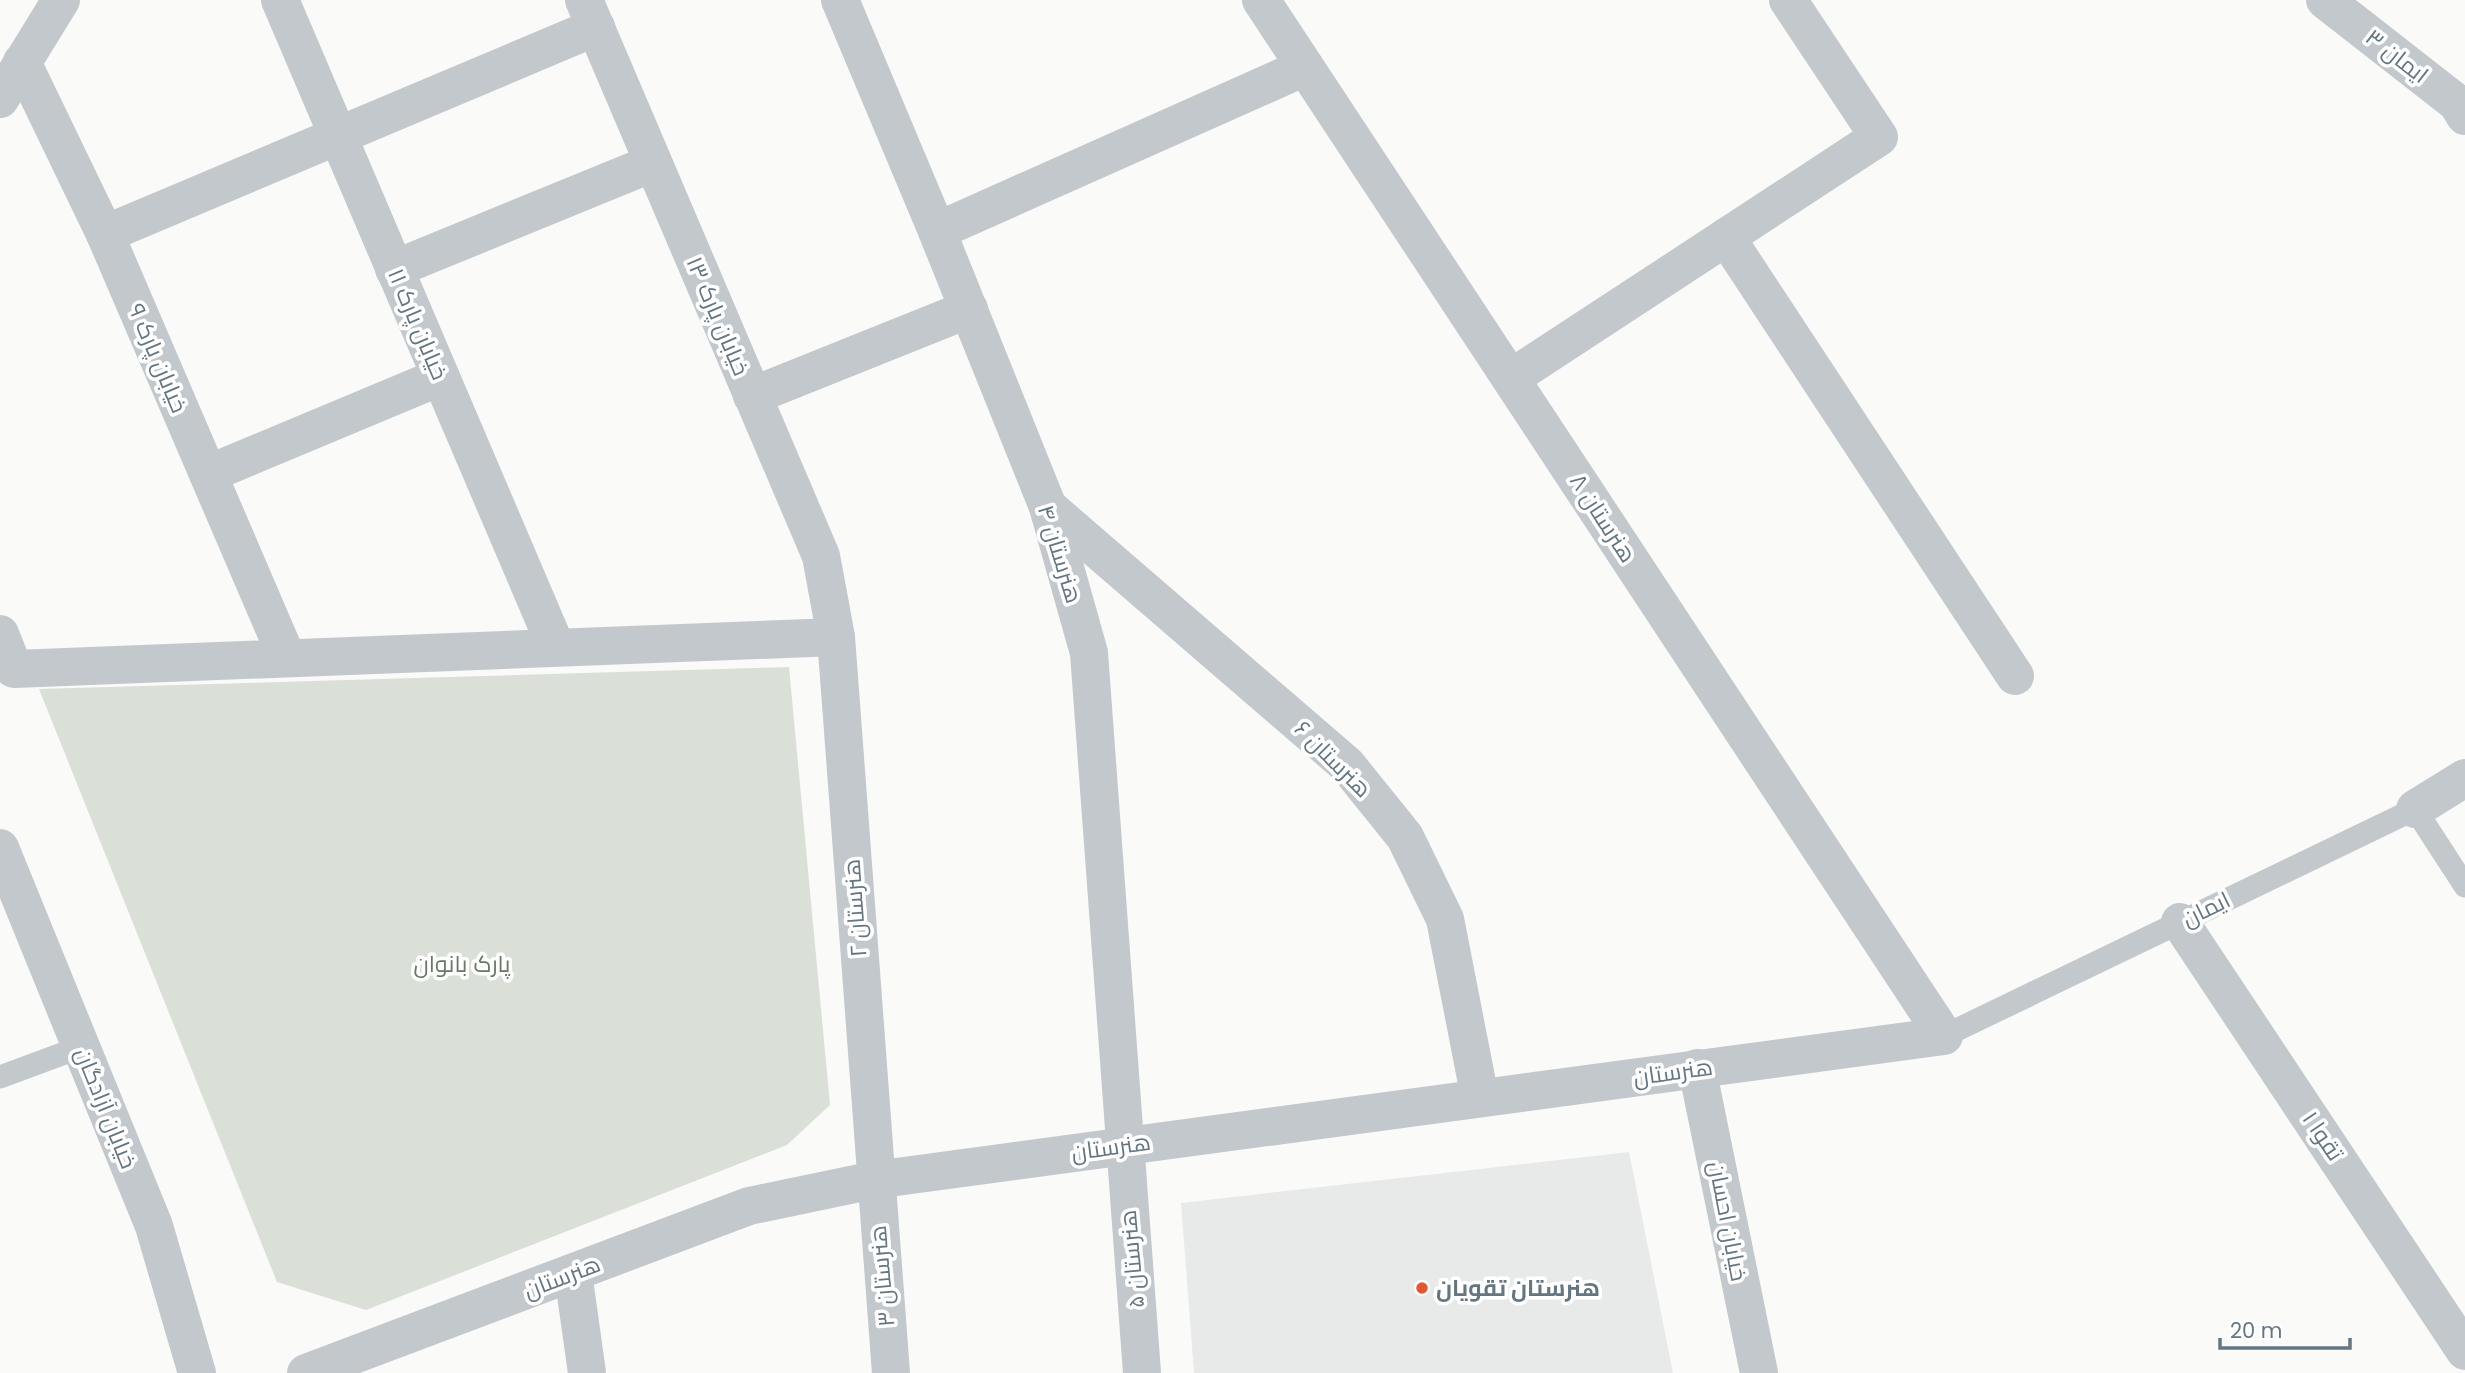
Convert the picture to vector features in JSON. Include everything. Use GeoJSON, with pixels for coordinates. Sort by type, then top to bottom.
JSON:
{"type":"FeatureCollection","features":[{"type":"Feature","properties":{"kind":"street"},"geometry":{"type":"LineString","coordinates":[[0,99],[61,0]]}},
{"type":"Feature","properties":{"kind":"street","name":"خیابان پارک ۱۱"},"geometry":{"type":"LineString","coordinates":[[280,0],[555,647]]}},
{"type":"Feature","properties":{"kind":"street","name":"هنرستان ۴"},"geometry":{"type":"LineString","coordinates":[[840,0],[1048,507],[1089,653],[1123,1146]]}},
{"type":"Feature","properties":{"kind":"street","name":"هنرستان ۸"},"geometry":{"type":"LineString","coordinates":[[1261,0],[1944,1035]]}},
{"type":"Feature","properties":{"kind":"street"},"geometry":{"type":"LineString","coordinates":[[1511,378],[1879,137],[1788,0]]}},
{"type":"Feature","properties":{"kind":"street","name":"ایمان ۳"},"geometry":{"type":"LineString","coordinates":[[2325,0],[2457,103],[2465,116]]}},
{"type":"Feature","properties":{"kind":"street"},"geometry":{"type":"LineString","coordinates":[[105,233],[338,136],[590,14]]}},
{"type":"Feature","properties":{"kind":"street","name":"خیابان پارک ۱۳"},"geometry":{"type":"LineString","coordinates":[[590,14],[821,556],[836,637]]}},
{"type":"Feature","properties":{"kind":"street","name":"خیابان پارک ۹"},"geometry":{"type":"LineString","coordinates":[[22,62],[105,233],[287,658]]}},
{"type":"Feature","properties":{"kind":"street"},"geometry":{"type":"LineString","coordinates":[[937,231],[1305,67]]}},
{"type":"Feature","properties":{"kind":"street"},"geometry":{"type":"LineString","coordinates":[[394,269],[653,163]]}},
{"type":"Feature","properties":{"kind":"street"},"geometry":{"type":"LineString","coordinates":[[1726,237],[2015,676]]}},
{"type":"Feature","properties":{"kind":"street"},"geometry":{"type":"LineString","coordinates":[[752,396],[969,309]]}},
{"type":"Feature","properties":{"kind":"street"},"geometry":{"type":"LineString","coordinates":[[208,474],[440,377]]}},
{"type":"Feature","properties":{"kind":"street","name":"هنرستان ۶"},"geometry":{"type":"LineString","coordinates":[[1048,507],[1347,765],[1405,837],[1445,919],[1479,1098]]}},
{"type":"Feature","properties":{"kind":"street"},"geometry":{"type":"LineString","coordinates":[[0,634],[14,669],[836,637]]}},
{"type":"Feature","properties":{"kind":"street","name":"هنرستان ۲"},"geometry":{"type":"LineString","coordinates":[[836,637],[874,1180]]}},
{"type":"Feature","properties":{"kind":"street","name":"ایمان"},"geometry":{"type":"LineString","coordinates":[[2415,809],[2465,778]]}},
{"type":"Feature","properties":{"kind":"street","name":"خیابان آزادگان"},"geometry":{"type":"LineString","coordinates":[[0,848],[154,1226],[197,1373]]}},
{"type":"Feature","properties":{"kind":"street","name":"تقوا ۱"},"geometry":{"type":"LineString","coordinates":[[2180,922],[2465,1351]]}},
{"type":"Feature","properties":{"kind":"street","name":"هنرستان"},"geometry":{"type":"LineString","coordinates":[[306,1373],[750,1206],[874,1180],[1944,1035]]}},
{"type":"Feature","properties":{"kind":"street","name":"خیابان احسان"},"geometry":{"type":"LineString","coordinates":[[1697,1069],[1759,1373]]}},
{"type":"Feature","properties":{"kind":"street","name":"هنرستان ۵"},"geometry":{"type":"LineString","coordinates":[[1123,1146],[1142,1373]]}},
{"type":"Feature","properties":{"kind":"street","name":"هنرستان ۳"},"geometry":{"type":"LineString","coordinates":[[874,1180],[891,1373]]}},
{"type":"Feature","properties":{"kind":"street"},"geometry":{"type":"LineString","coordinates":[[573,1273],[587,1373]]}},
{"type":"Feature","properties":{"kind":"lane","name":"ایمان"},"geometry":{"type":"LineString","coordinates":[[1944,1035],[2415,809]]}},
{"type":"Feature","properties":{"kind":"lane"},"geometry":{"type":"LineString","coordinates":[[2415,809],[2465,886]]}},
{"type":"Feature","properties":{"kind":"lane"},"geometry":{"type":"LineString","coordinates":[[0,1077],[81,1046]]}},
{"type":"Feature","properties":{"kind":"shaded area","name":"هنرستان تقویان"},"geometry":{"type":"Polygon","coordinates":[[[1629,1152],[1673,1373],[1194,1373],[1181,1203],[1629,1152]]]}},
{"type":"Feature","properties":{"kind":"green space","name":"پارک بانوان"},"geometry":{"type":"Polygon","coordinates":[[[789,667],[830,1105],[787,1145],[366,1310],[277,1282],[39,689],[789,667]]]}},
{"type":"Feature","properties":{"kind":"place","name":"هنرستان تقویان"},"geometry":{"type":"Point","coordinates":[1422,1288]}}]}
